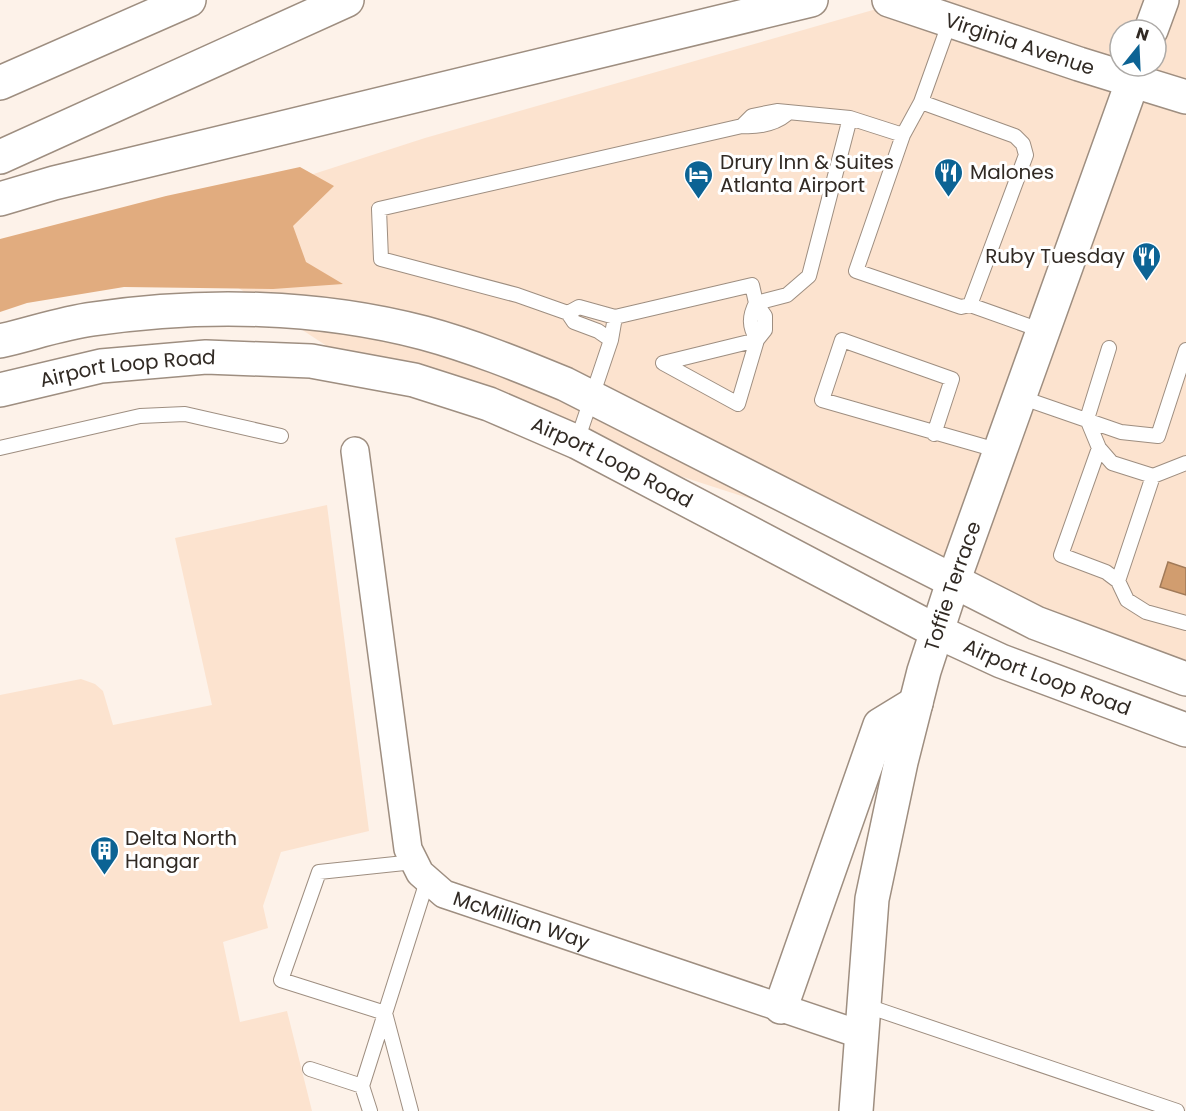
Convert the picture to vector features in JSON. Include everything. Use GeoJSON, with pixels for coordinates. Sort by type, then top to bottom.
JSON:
{"type":"FeatureCollection","features":[{"type":"Feature","properties":{"kind":"main road"},"geometry":{"type":"LineString","coordinates":[[0,83],[189,0]]}},
{"type":"Feature","properties":{"kind":"main road"},"geometry":{"type":"LineString","coordinates":[[0,157],[346,0]]}},
{"type":"Feature","properties":{"kind":"main road"},"geometry":{"type":"LineString","coordinates":[[0,199],[54,183],[811,0]]}},
{"type":"Feature","properties":{"kind":"main road","name":"Virginia Avenue"},"geometry":{"type":"LineString","coordinates":[[889,0],[950,21],[1108,66]]}},
{"type":"Feature","properties":{"kind":"main road"},"geometry":{"type":"LineString","coordinates":[[1155,18],[1162,0]]}},
{"type":"Feature","properties":{"kind":"main road","name":"Toffie Terrace"},"geometry":{"type":"LineString","coordinates":[[856,1111],[872,899],[916,704],[936,631],[953,582],[1134,78]]}},
{"type":"Feature","properties":{"kind":"main road","name":"Virginia Avenue"},"geometry":{"type":"LineString","coordinates":[[1144,78],[1186,97]]}},
{"type":"Feature","properties":{"kind":"main road"},"geometry":{"type":"LineString","coordinates":[[0,341],[92,319],[202,308],[313,313],[422,333],[501,357],[592,397],[953,582],[1036,622],[1186,678]]}},
{"type":"Feature","properties":{"kind":"main road","name":"Airport Loop Road"},"geometry":{"type":"LineString","coordinates":[[0,390],[101,366],[206,357],[311,361],[414,380],[489,404],[577,442],[936,631],[1001,661],[1186,730]]}},
{"type":"Feature","properties":{"kind":"main road"},"geometry":{"type":"LineString","coordinates":[[781,1007],[880,725],[916,704]]}},
{"type":"Feature","properties":{"kind":"street"},"geometry":{"type":"LineString","coordinates":[[355,451],[408,849],[420,872]]}},
{"type":"Feature","properties":{"kind":"street","name":"McMillian Way"},"geometry":{"type":"LineString","coordinates":[[420,872],[444,894],[781,1007],[863,1020]]}},
{"type":"Feature","properties":{"kind":"lane"},"geometry":{"type":"LineString","coordinates":[[950,21],[921,102],[903,135],[856,271],[962,307],[970,305],[1043,331]]}},
{"type":"Feature","properties":{"kind":"lane"},"geometry":{"type":"LineString","coordinates":[[921,102],[1016,136],[1023,144],[1026,155],[970,305]]}},
{"type":"Feature","properties":{"kind":"lane"},"geometry":{"type":"LineString","coordinates":[[611,340],[598,331],[574,322],[568,313],[517,295],[381,259],[379,209],[742,126],[752,116],[777,111],[787,114],[850,118],[903,135]]}},
{"type":"Feature","properties":{"kind":"lane"},"geometry":{"type":"LineString","coordinates":[[756,303],[787,295],[809,276],[850,118]]}},
{"type":"Feature","properties":{"kind":"lane"},"geometry":{"type":"LineString","coordinates":[[568,313],[579,307],[615,317],[752,285],[756,303],[765,316],[765,330],[757,340],[738,404],[663,363],[757,340]]}},
{"type":"Feature","properties":{"kind":"lane"},"geometry":{"type":"LineString","coordinates":[[577,442],[611,340],[615,317]]}},
{"type":"Feature","properties":{"kind":"lane"},"geometry":{"type":"LineString","coordinates":[[934,434],[952,379],[842,340],[822,400],[934,434],[1000,451]]}},
{"type":"Feature","properties":{"kind":"lane"},"geometry":{"type":"LineString","coordinates":[[1109,348],[1087,419],[1099,448],[1112,463],[1153,476],[1186,464]]}},
{"type":"Feature","properties":{"kind":"lane"},"geometry":{"type":"LineString","coordinates":[[1020,397],[1121,432],[1158,436],[1185,356]]}},
{"type":"Feature","properties":{"kind":"lane"},"geometry":{"type":"LineString","coordinates":[[0,448],[140,416],[185,414],[281,435]]}},
{"type":"Feature","properties":{"kind":"lane"},"geometry":{"type":"LineString","coordinates":[[1099,448],[1061,555],[1106,572],[1118,581],[1127,600],[1146,612],[1186,623]]}},
{"type":"Feature","properties":{"kind":"lane"},"geometry":{"type":"LineString","coordinates":[[1118,581],[1153,476]]}},
{"type":"Feature","properties":{"kind":"lane"},"geometry":{"type":"LineString","coordinates":[[370,1111],[362,1086],[385,1013],[420,872],[319,872],[281,980],[385,1013]]}},
{"type":"Feature","properties":{"kind":"lane"},"geometry":{"type":"LineString","coordinates":[[385,1013],[411,1111]]}},
{"type":"Feature","properties":{"kind":"lane"},"geometry":{"type":"LineString","coordinates":[[863,1020],[1177,1111]]}},
{"type":"Feature","properties":{"kind":"lane"},"geometry":{"type":"LineString","coordinates":[[310,1069],[362,1086]]}},
{"type":"Feature","properties":{"kind":"shaded area"},"geometry":{"type":"Polygon","coordinates":[[[908,0],[1186,0],[1186,696],[779,508],[374,377],[147,228],[425,138],[908,0]]]}},
{"type":"Feature","properties":{"kind":"shaded area"},"geometry":{"type":"Polygon","coordinates":[[[300,167],[334,186],[293,226],[306,262],[343,284],[273,289],[124,287],[27,303],[0,312],[0,239],[166,196],[300,167]]]}},
{"type":"Feature","properties":{"kind":"shaded area"},"geometry":{"type":"Polygon","coordinates":[[[327,505],[369,831],[281,852],[263,906],[268,928],[223,942],[240,1022],[287,1011],[312,1111],[0,1111],[0,695],[81,679],[95,684],[103,691],[113,725],[212,705],[175,538],[327,505]]]}},
{"type":"Feature","properties":{"kind":"shaded area"},"geometry":{"type":"Polygon","coordinates":[[[1168,562],[1186,568],[1186,595],[1160,587],[1168,562]]]}},
{"type":"Feature","properties":{"kind":"place","name":"Malones"},"geometry":{"type":"Point","coordinates":[949,198]}},
{"type":"Feature","properties":{"kind":"place","name":"Drury Inn & Suites Atlanta Airport"},"geometry":{"type":"Point","coordinates":[699,200]}},
{"type":"Feature","properties":{"kind":"place","name":"Ruby Tuesday"},"geometry":{"type":"Point","coordinates":[1146,282]}},
{"type":"Feature","properties":{"kind":"place","name":"Delta North Hangar"},"geometry":{"type":"Point","coordinates":[104,876]}}]}
